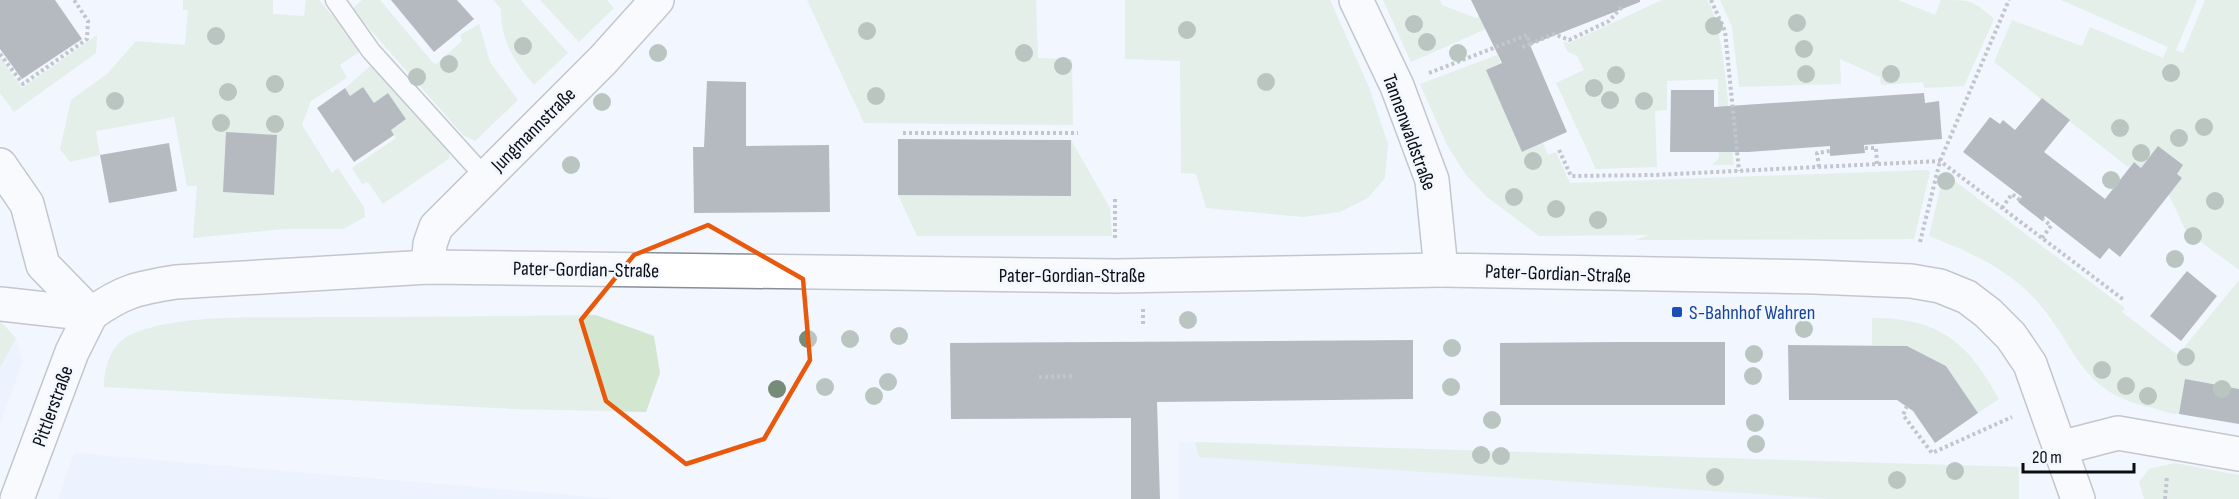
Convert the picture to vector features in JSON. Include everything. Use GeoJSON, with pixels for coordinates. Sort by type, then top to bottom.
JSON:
{"type":"FeatureCollection","features":[{"type":"Feature","properties":{"kind":"street","name":"Jungmannstraße"},"geometry":{"type":"LineString","coordinates":[[428,267],[430,244],[436,227],[603,60],[657,0]]}},
{"type":"Feature","properties":{"kind":"street","name":"Tannenwaldstraße"},"geometry":{"type":"LineString","coordinates":[[1356,0],[1396,86],[1432,180],[1441,270]]}},
{"type":"Feature","properties":{"kind":"street"},"geometry":{"type":"LineString","coordinates":[[0,165],[27,204],[43,265],[91,314]]}},
{"type":"Feature","properties":{"kind":"street","name":"Pater-Gordian-Straße"},"geometry":{"type":"LineString","coordinates":[[91,314],[116,296],[142,287],[177,282],[428,267],[1117,276],[1441,270],[1911,280],[1940,286],[1967,297],[1988,313],[2011,336],[2030,364],[2078,499]]}},
{"type":"Feature","properties":{"kind":"street"},"geometry":{"type":"LineString","coordinates":[[0,304],[91,314]]}},
{"type":"Feature","properties":{"kind":"street","name":"Pittlerstraße"},"geometry":{"type":"LineString","coordinates":[[17,499],[72,352],[91,314]]}},
{"type":"Feature","properties":{"kind":"street"},"geometry":{"type":"LineString","coordinates":[[2060,448],[2118,433],[2239,454]]}},
{"type":"Feature","properties":{"kind":"lane"},"geometry":{"type":"LineString","coordinates":[[335,0],[372,51],[485,177]]}},
{"type":"Feature","properties":{"kind":"path"},"geometry":{"type":"LineString","coordinates":[[0,54],[22,84],[87,39],[88,21],[74,0]]}},
{"type":"Feature","properties":{"kind":"path"},"geometry":{"type":"LineString","coordinates":[[1711,0],[1725,31],[1739,171]]}},
{"type":"Feature","properties":{"kind":"path"},"geometry":{"type":"LineString","coordinates":[[1920,242],[1940,161],[2010,0]]}},
{"type":"Feature","properties":{"kind":"path"},"geometry":{"type":"LineString","coordinates":[[1520,48],[1554,34],[1569,40],[1609,21],[1622,7]]}},
{"type":"Feature","properties":{"kind":"path"},"geometry":{"type":"LineString","coordinates":[[1423,76],[1527,35],[1530,44]]}},
{"type":"Feature","properties":{"kind":"path"},"geometry":{"type":"LineString","coordinates":[[903,133],[1078,133]]}},
{"type":"Feature","properties":{"kind":"path"},"geometry":{"type":"LineString","coordinates":[[1865,148],[1876,148],[1877,164]]}},
{"type":"Feature","properties":{"kind":"path"},"geometry":{"type":"LineString","coordinates":[[1559,150],[1571,176],[1739,171],[1940,161],[2124,300]]}},
{"type":"Feature","properties":{"kind":"path"},"geometry":{"type":"LineString","coordinates":[[1819,167],[1817,153],[1830,151]]}},
{"type":"Feature","properties":{"kind":"path"},"geometry":{"type":"LineString","coordinates":[[2002,208],[2012,194],[2020,200]]}},
{"type":"Feature","properties":{"kind":"path"},"geometry":{"type":"LineString","coordinates":[[1114,199],[1116,242]]}},
{"type":"Feature","properties":{"kind":"path"},"geometry":{"type":"LineString","coordinates":[[2042,238],[2051,226],[2043,219]]}},
{"type":"Feature","properties":{"kind":"path"},"geometry":{"type":"LineString","coordinates":[[1039,377],[1075,376]]}},
{"type":"Feature","properties":{"kind":"path"},"geometry":{"type":"LineString","coordinates":[[1906,406],[1903,415],[1932,453],[2015,416]]}},
{"type":"Feature","properties":{"kind":"highlighted area"},"geometry":{"type":"Polygon","coordinates":[[[708,225],[803,279],[810,360],[764,439],[686,464],[606,401],[581,320],[634,255],[708,225]]]}},
{"type":"Feature","properties":{"kind":"shaded area"},"geometry":{"type":"Polygon","coordinates":[[[16,338],[23,361],[0,424],[0,368],[16,338]]]}},
{"type":"Feature","properties":{"kind":"shaded area"},"geometry":{"type":"Polygon","coordinates":[[[1179,442],[2019,467],[2019,499],[1179,499],[1179,442]]]}},
{"type":"Feature","properties":{"kind":"shaded area"},"geometry":{"type":"Polygon","coordinates":[[[74,453],[616,499],[58,499],[74,453]]]}},
{"type":"Feature","properties":{"kind":"green space"},"geometry":{"type":"Polygon","coordinates":[[[183,0],[273,0],[273,14],[304,16],[306,0],[319,0],[362,50],[340,65],[347,78],[311,101],[302,125],[332,173],[338,168],[364,207],[365,217],[343,229],[284,229],[193,238],[197,186],[187,186],[174,117],[96,131],[100,155],[70,162],[60,149],[71,100],[107,74],[136,41],[185,45],[188,10],[183,10],[183,0]]]}},
{"type":"Feature","properties":{"kind":"green space"},"geometry":{"type":"Polygon","coordinates":[[[362,0],[380,0],[435,65],[462,41],[460,35],[479,24],[490,62],[518,100],[475,141],[463,135],[352,9],[362,0]]]}},
{"type":"Feature","properties":{"kind":"green space"},"geometry":{"type":"Polygon","coordinates":[[[493,0],[521,0],[568,53],[534,85],[510,50],[503,31],[501,9],[493,0]]]}},
{"type":"Feature","properties":{"kind":"green space"},"geometry":{"type":"Polygon","coordinates":[[[540,0],[607,0],[614,8],[579,42],[540,0]]]}},
{"type":"Feature","properties":{"kind":"green space"},"geometry":{"type":"Polygon","coordinates":[[[807,0],[1036,0],[1038,58],[1072,59],[1073,125],[864,123],[807,0]]]}},
{"type":"Feature","properties":{"kind":"green space"},"geometry":{"type":"Polygon","coordinates":[[[1125,0],[1330,0],[1369,87],[1388,144],[1385,178],[1368,198],[1340,212],[1303,217],[1206,208],[1196,174],[1181,173],[1180,61],[1125,59],[1125,0]]]}},
{"type":"Feature","properties":{"kind":"green space"},"geometry":{"type":"Polygon","coordinates":[[[1383,0],[1440,0],[1442,5],[1476,18],[1500,6],[1495,25],[1411,62],[1383,0]]]}},
{"type":"Feature","properties":{"kind":"green space"},"geometry":{"type":"Polygon","coordinates":[[[1662,0],[1707,0],[1719,33],[1723,55],[1734,165],[1712,165],[1719,158],[1718,79],[1667,81],[1667,110],[1655,111],[1657,167],[1596,169],[1556,83],[1584,70],[1577,56],[1568,52],[1563,42],[1569,43],[1662,0]]]}},
{"type":"Feature","properties":{"kind":"green space"},"geometry":{"type":"Polygon","coordinates":[[[1720,0],[1898,0],[1935,15],[1941,0],[1959,0],[1971,2],[1994,19],[1964,86],[1924,88],[1923,82],[1881,85],[1880,77],[1840,59],[1841,84],[1739,87],[1732,27],[1720,0]]]}},
{"type":"Feature","properties":{"kind":"green space"},"geometry":{"type":"Polygon","coordinates":[[[2061,0],[2197,0],[2176,50],[2183,53],[2205,0],[2239,0],[2239,270],[2186,231],[2165,187],[2134,162],[2128,167],[1994,62],[2012,20],[2082,46],[2090,27],[2163,58],[2168,47],[2061,0]]]}},
{"type":"Feature","properties":{"kind":"green space"},"geometry":{"type":"Polygon","coordinates":[[[97,35],[96,53],[14,112],[0,93],[0,57],[22,88],[97,35]]]}},
{"type":"Feature","properties":{"kind":"green space"},"geometry":{"type":"Polygon","coordinates":[[[1497,55],[1501,64],[1487,70],[1522,152],[1543,143],[1548,155],[1556,152],[1570,183],[1926,170],[1930,172],[1914,239],[1635,240],[1649,235],[1539,236],[1487,197],[1466,175],[1447,145],[1420,84],[1497,55]]]}},
{"type":"Feature","properties":{"kind":"green space"},"geometry":{"type":"Polygon","coordinates":[[[374,63],[448,148],[450,158],[383,204],[368,182],[362,184],[352,168],[396,138],[391,130],[406,119],[388,93],[374,103],[363,87],[350,96],[345,88],[374,63]]]}},
{"type":"Feature","properties":{"kind":"green space"},"geometry":{"type":"Polygon","coordinates":[[[1071,140],[1110,208],[1112,236],[917,236],[898,195],[1070,196],[1071,140]]]}},
{"type":"Feature","properties":{"kind":"green space"},"geometry":{"type":"Polygon","coordinates":[[[1944,173],[2125,308],[2122,312],[2178,355],[2239,280],[2239,389],[2194,410],[2176,414],[2125,400],[2107,390],[2092,378],[2048,315],[2023,287],[1985,261],[1929,236],[1944,173]]]}},
{"type":"Feature","properties":{"kind":"green space"},"geometry":{"type":"Polygon","coordinates":[[[596,315],[654,336],[660,373],[646,412],[513,409],[104,387],[107,364],[119,343],[132,334],[174,323],[249,317],[596,315]]]}},
{"type":"Feature","properties":{"kind":"green space"},"geometry":{"type":"Polygon","coordinates":[[[1872,318],[1916,322],[1949,337],[1975,362],[1999,399],[1978,413],[1946,366],[1907,346],[1872,345],[1872,318]]]}},
{"type":"Feature","properties":{"kind":"green space"},"geometry":{"type":"Polygon","coordinates":[[[0,321],[16,338],[0,368],[0,321]]]}},
{"type":"Feature","properties":{"kind":"green space"},"geometry":{"type":"Polygon","coordinates":[[[1195,442],[2019,467],[2019,499],[1831,499],[1199,457],[1195,442]]]}},
{"type":"Feature","properties":{"kind":"green space"},"geometry":{"type":"Polygon","coordinates":[[[2175,463],[2239,475],[2239,499],[2144,499],[2139,482],[2149,469],[2175,463]]]}},
{"type":"Feature","properties":{"kind":"building"},"geometry":{"type":"Polygon","coordinates":[[[0,0],[55,0],[82,39],[22,79],[0,49],[0,0]]]}},
{"type":"Feature","properties":{"kind":"building"},"geometry":{"type":"Polygon","coordinates":[[[391,0],[457,0],[474,19],[434,52],[391,0]]]}},
{"type":"Feature","properties":{"kind":"building"},"geometry":{"type":"Polygon","coordinates":[[[1471,0],[1640,0],[1640,2],[1530,45],[1567,132],[1522,152],[1486,70],[1502,63],[1471,0]]]}},
{"type":"Feature","properties":{"kind":"building"},"geometry":{"type":"Polygon","coordinates":[[[707,81],[746,82],[746,146],[829,145],[830,212],[694,213],[693,147],[704,147],[707,81]]]}},
{"type":"Feature","properties":{"kind":"building"},"geometry":{"type":"Polygon","coordinates":[[[363,87],[374,103],[388,93],[406,119],[391,130],[394,135],[354,162],[317,108],[345,88],[350,96],[363,87]]]}},
{"type":"Feature","properties":{"kind":"building"},"geometry":{"type":"Polygon","coordinates":[[[1671,90],[1714,90],[1714,107],[1924,93],[1925,103],[1939,101],[1942,139],[1864,145],[1865,153],[1830,156],[1830,146],[1748,152],[1670,152],[1671,90]]]}},
{"type":"Feature","properties":{"kind":"building"},"geometry":{"type":"Polygon","coordinates":[[[2042,98],[2070,120],[2044,152],[2105,199],[2134,162],[2141,168],[2158,146],[2183,165],[2177,174],[2182,178],[2120,257],[2109,248],[2100,259],[2045,216],[2042,221],[2018,202],[2022,197],[1963,152],[1990,117],[2000,124],[2003,120],[2015,130],[2042,98]]]}},
{"type":"Feature","properties":{"kind":"building"},"geometry":{"type":"Polygon","coordinates":[[[226,132],[277,135],[274,195],[223,192],[226,132]]]}},
{"type":"Feature","properties":{"kind":"building"},"geometry":{"type":"Polygon","coordinates":[[[898,139],[1071,140],[1071,196],[898,195],[898,139]]]}},
{"type":"Feature","properties":{"kind":"building"},"geometry":{"type":"Polygon","coordinates":[[[169,143],[177,191],[109,203],[100,155],[169,143]]]}},
{"type":"Feature","properties":{"kind":"building"},"geometry":{"type":"Polygon","coordinates":[[[2187,271],[2217,296],[2181,341],[2150,316],[2187,271]]]}},
{"type":"Feature","properties":{"kind":"building"},"geometry":{"type":"Polygon","coordinates":[[[1413,340],[1413,399],[1157,402],[1160,499],[1131,499],[1131,418],[951,419],[950,343],[1413,340]]]}},
{"type":"Feature","properties":{"kind":"building"},"geometry":{"type":"Polygon","coordinates":[[[1725,342],[1725,405],[1500,405],[1500,343],[1725,342]]]}},
{"type":"Feature","properties":{"kind":"building"},"geometry":{"type":"Polygon","coordinates":[[[1788,345],[1907,346],[1946,366],[1978,413],[1935,443],[1913,411],[1897,400],[1789,400],[1788,345]]]}},
{"type":"Feature","properties":{"kind":"building"},"geometry":{"type":"Polygon","coordinates":[[[2185,379],[2239,389],[2239,424],[2179,414],[2185,379]]]}},
{"type":"Feature","properties":{"kind":"place","name":"S-Bahnhof Wahren"},"geometry":{"type":"Point","coordinates":[1677,312]}}]}
